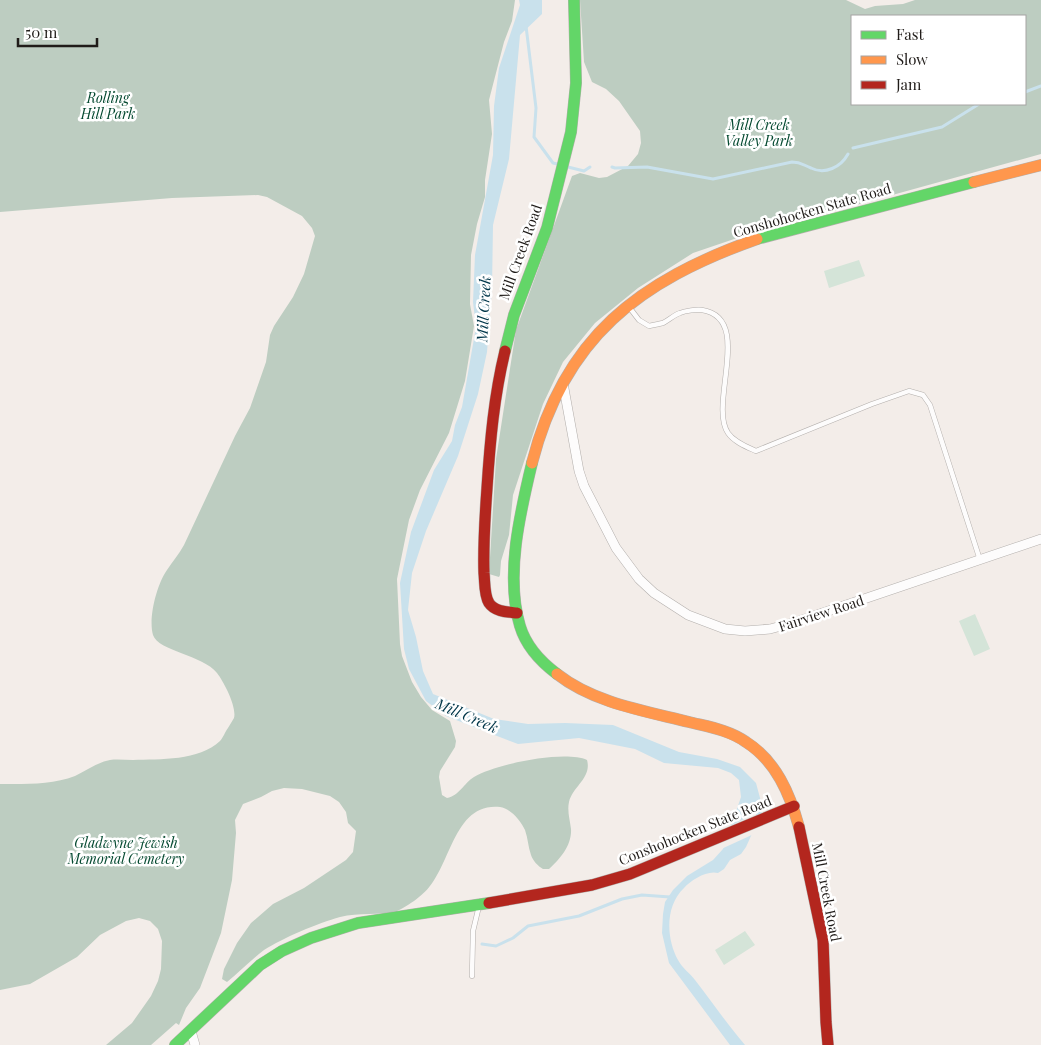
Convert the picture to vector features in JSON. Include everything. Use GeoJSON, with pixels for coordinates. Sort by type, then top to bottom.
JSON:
{"type":"FeatureCollection","features":[{"type":"Feature","properties":{"kind":"main road","name":"Mill Creek Road"},"geometry":{"type":"LineString","coordinates":[[517,613],[505,612],[493,607],[490,604],[486,591],[483,541],[489,451],[495,401],[507,340],[521,294],[543,240],[571,131],[576,102],[574,0]]}},
{"type":"Feature","properties":{"kind":"main road","name":"Conshohocken State Road"},"geometry":{"type":"LineString","coordinates":[[175,1045],[260,965],[282,951],[311,938],[358,923],[480,905],[611,880],[794,806],[784,785],[771,765],[761,754],[742,739],[718,729],[585,691],[560,676],[540,660],[532,649],[520,626],[517,613],[515,561],[526,495],[544,426],[563,383],[590,342],[611,320],[628,306],[652,288],[685,269],[717,254],[762,238],[1041,164]]}},
{"type":"Feature","properties":{"kind":"main road","name":"Mill Creek Road"},"geometry":{"type":"LineString","coordinates":[[794,806],[819,915],[824,952],[825,1015],[828,1045]]}},
{"type":"Feature","properties":{"kind":"street","name":"Fairview Road"},"geometry":{"type":"LineString","coordinates":[[563,383],[579,471],[591,502],[616,548],[639,579],[654,593],[688,615],[725,629],[745,631],[770,629],[796,622],[1041,539]]}},
{"type":"Feature","properties":{"kind":"street"},"geometry":{"type":"LineString","coordinates":[[190,1031],[195,1045]]}},
{"type":"Feature","properties":{"kind":"lane"},"geometry":{"type":"LineString","coordinates":[[628,306],[639,320],[649,326],[665,322],[680,313],[701,310],[716,314],[722,323],[729,342],[722,412],[724,424],[728,434],[743,446],[756,451],[872,404],[910,391],[923,395],[930,405],[980,560]]}},
{"type":"Feature","properties":{"kind":"lane"},"geometry":{"type":"LineString","coordinates":[[472,976],[473,931],[480,905]]}},
{"type":"Feature","properties":{"kind":"green space"},"geometry":{"type":"Polygon","coordinates":[[[0,0],[515,0],[512,21],[504,42],[489,100],[492,134],[485,180],[485,197],[471,255],[470,304],[474,326],[465,381],[449,433],[420,490],[409,520],[397,579],[400,644],[402,656],[412,682],[432,710],[450,721],[456,741],[455,747],[440,771],[442,795],[447,798],[451,797],[474,777],[513,763],[563,757],[576,757],[587,760],[588,766],[585,777],[574,791],[569,802],[570,841],[557,861],[549,869],[543,869],[532,857],[525,830],[515,816],[504,808],[484,808],[471,816],[461,827],[439,873],[430,886],[411,903],[397,911],[340,917],[301,931],[264,950],[227,982],[222,979],[224,969],[237,943],[251,923],[273,904],[304,888],[346,860],[353,852],[356,831],[348,823],[346,812],[339,802],[330,796],[302,789],[284,788],[272,791],[243,804],[235,820],[236,833],[232,880],[221,933],[200,988],[186,1008],[179,1025],[176,1023],[151,1045],[106,1045],[132,1023],[151,996],[158,981],[161,969],[162,941],[158,929],[150,921],[139,918],[126,921],[100,935],[77,957],[30,984],[0,990],[0,784],[57,781],[75,776],[110,760],[167,759],[190,756],[211,748],[220,741],[234,718],[232,701],[217,673],[202,662],[163,645],[153,635],[153,611],[163,576],[184,545],[250,408],[266,362],[270,335],[293,297],[304,274],[315,236],[312,228],[302,216],[267,197],[258,195],[172,198],[0,212],[0,0]]]}},
{"type":"Feature","properties":{"kind":"green space","name":"Mill Creek Valley Park"},"geometry":{"type":"Polygon","coordinates":[[[580,0],[846,0],[865,9],[875,6],[903,4],[915,0],[1041,0],[1041,154],[740,237],[693,253],[638,288],[595,323],[563,362],[543,404],[513,495],[509,535],[501,561],[499,577],[489,574],[496,459],[516,330],[572,176],[580,173],[599,178],[607,177],[628,166],[638,154],[641,143],[640,131],[619,101],[606,89],[592,82],[584,62],[580,0]]]}},
{"type":"Feature","properties":{"kind":"green space"},"geometry":{"type":"Polygon","coordinates":[[[859,260],[865,276],[829,288],[824,271],[859,260]]]}},
{"type":"Feature","properties":{"kind":"green space"},"geometry":{"type":"Polygon","coordinates":[[[975,614],[990,649],[974,656],[959,621],[975,614]]]}},
{"type":"Feature","properties":{"kind":"green space"},"geometry":{"type":"Polygon","coordinates":[[[745,931],[755,945],[724,965],[715,950],[745,931]]]}},
{"type":"Feature","properties":{"kind":"water","name":"Mill Creek"},"geometry":{"type":"Polygon","coordinates":[[[519,0],[542,0],[542,14],[520,35],[509,159],[493,225],[492,288],[487,352],[478,394],[458,456],[426,531],[412,573],[408,610],[423,671],[433,694],[494,719],[528,724],[613,725],[679,752],[717,759],[740,767],[756,783],[763,809],[746,847],[741,854],[730,860],[724,869],[718,873],[704,874],[687,885],[673,904],[669,922],[671,942],[680,963],[745,1045],[730,1045],[669,963],[662,933],[665,902],[673,890],[687,876],[713,860],[723,849],[741,797],[739,780],[731,773],[718,768],[664,763],[635,749],[579,738],[518,744],[479,729],[446,716],[426,701],[409,669],[404,649],[400,583],[411,532],[434,470],[452,441],[455,425],[462,407],[476,327],[473,302],[475,255],[493,155],[494,106],[499,68],[520,5],[519,0]]]}},
{"type":"Feature","properties":{"kind":"pier"},"geometry":{"type":"Polygon","coordinates":[[[756,813],[758,827],[754,834],[719,850],[728,827],[756,813]]]}},
{"type":"Feature","properties":{"kind":"waterway"},"geometry":{"type":"LineString","coordinates":[[526,26],[536,108],[534,137],[553,163],[562,165]]}},
{"type":"Feature","properties":{"kind":"waterway"},"geometry":{"type":"LineString","coordinates":[[1026,92],[1041,86]]}},
{"type":"Feature","properties":{"kind":"waterway"},"geometry":{"type":"LineString","coordinates":[[853,148],[942,127],[977,105]]}},
{"type":"Feature","properties":{"kind":"waterway"},"geometry":{"type":"LineString","coordinates":[[612,167],[647,167],[713,179],[792,162],[822,171],[837,166],[848,154]]}},
{"type":"Feature","properties":{"kind":"waterway"},"geometry":{"type":"LineString","coordinates":[[568,167],[584,171],[590,167]]}},
{"type":"Feature","properties":{"kind":"waterway"},"geometry":{"type":"LineString","coordinates":[[482,944],[496,946],[513,938],[528,926],[579,916],[622,899],[642,895],[670,897]]}},
{"type":"Feature","properties":{"kind":"traffic: fast"},"geometry":{"type":"LineString","coordinates":[[505,351],[514,315],[547,228],[571,132],[576,83],[574,0]]}},
{"type":"Feature","properties":{"kind":"traffic: fast"},"geometry":{"type":"LineString","coordinates":[[757,239],[974,182]]}},
{"type":"Feature","properties":{"kind":"traffic: fast"},"geometry":{"type":"LineString","coordinates":[[532,463],[516,544],[514,566],[516,607],[520,626],[530,647],[557,674]]}},
{"type":"Feature","properties":{"kind":"traffic: fast"},"geometry":{"type":"LineString","coordinates":[[175,1045],[260,965],[282,951],[311,938],[358,923],[489,903]]}},
{"type":"Feature","properties":{"kind":"traffic: slow"},"geometry":{"type":"LineString","coordinates":[[974,182],[1041,165]]}},
{"type":"Feature","properties":{"kind":"traffic: slow"},"geometry":{"type":"LineString","coordinates":[[532,463],[546,419],[564,381],[586,348],[612,320],[642,295],[677,274],[757,239]]}},
{"type":"Feature","properties":{"kind":"traffic: slow"},"geometry":{"type":"LineString","coordinates":[[557,674],[571,684],[603,699],[638,710],[719,729],[746,742],[757,750],[774,769],[791,802],[799,827]]}},
{"type":"Feature","properties":{"kind":"traffic: jam"},"geometry":{"type":"LineString","coordinates":[[505,351],[495,402],[491,436],[485,520],[484,573],[485,592],[489,603],[498,610],[517,613]]}},
{"type":"Feature","properties":{"kind":"traffic: jam"},"geometry":{"type":"LineString","coordinates":[[489,903],[592,885],[630,874],[794,806]]}},
{"type":"Feature","properties":{"kind":"traffic: jam"},"geometry":{"type":"LineString","coordinates":[[799,827],[823,940],[828,1045]]}},
{"type":"Feature","properties":{"kind":"park label","name":"Rolling Hill Park"},"geometry":{"type":"Point","coordinates":[108,105]}},
{"type":"Feature","properties":{"kind":"park label","name":"Gladwyne Jewish Memorial Cemetery"},"geometry":{"type":"Point","coordinates":[126,850]}}]}
